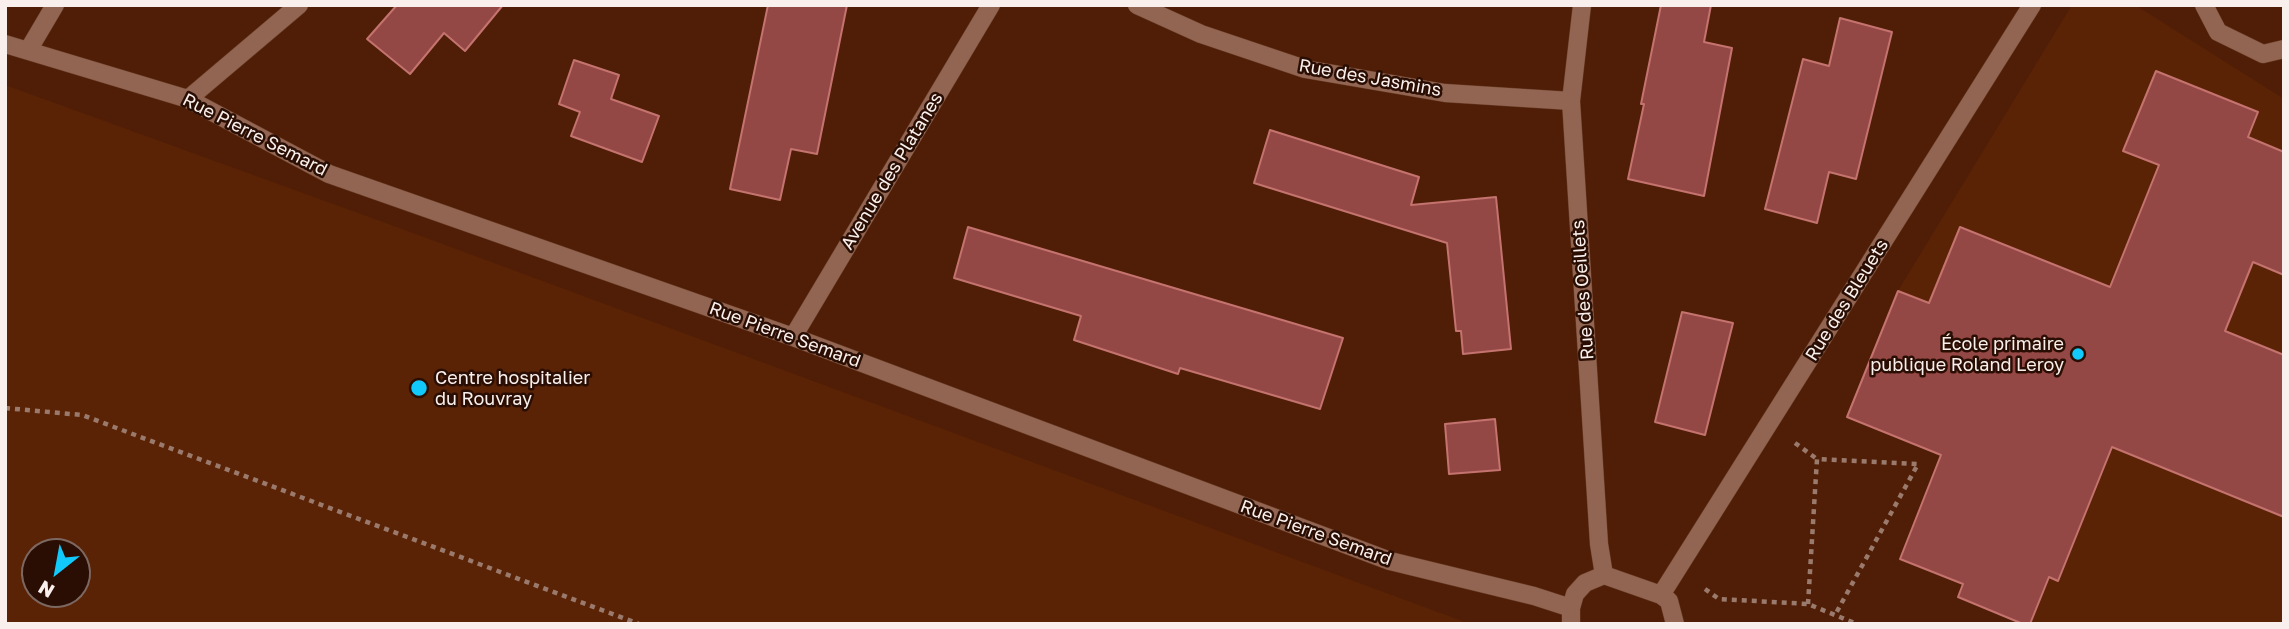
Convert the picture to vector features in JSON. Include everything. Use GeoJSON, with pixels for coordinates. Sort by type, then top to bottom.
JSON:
{"type":"FeatureCollection","features":[{"type":"Feature","properties":{"kind":"street"},"geometry":{"type":"LineString","coordinates":[[29,49],[55,5]]}},
{"type":"Feature","properties":{"kind":"street"},"geometry":{"type":"LineString","coordinates":[[188,99],[299,5]]}},
{"type":"Feature","properties":{"kind":"street","name":"Avenue des Platanes"},"geometry":{"type":"LineString","coordinates":[[793,337],[991,5]]}},
{"type":"Feature","properties":{"kind":"street","name":"Rue des Jasmins"},"geometry":{"type":"LineString","coordinates":[[1137,5],[1201,34],[1305,69],[1445,93],[1571,101]]}},
{"type":"Feature","properties":{"kind":"street","name":"Rue des Oeillets"},"geometry":{"type":"LineString","coordinates":[[1582,5],[1571,101],[1599,544],[1604,575]]}},
{"type":"Feature","properties":{"kind":"street","name":"Rue des Bleuets"},"geometry":{"type":"LineString","coordinates":[[1661,595],[2032,5]]}},
{"type":"Feature","properties":{"kind":"street"},"geometry":{"type":"LineString","coordinates":[[2204,5],[2218,33],[2263,54],[2284,49]]}},
{"type":"Feature","properties":{"kind":"street","name":"Rue Pierre Semard"},"geometry":{"type":"LineString","coordinates":[[5,44],[29,49],[188,99],[329,174],[793,337],[1390,561],[1534,596],[1571,616]]}},
{"type":"Feature","properties":{"kind":"street"},"geometry":{"type":"LineString","coordinates":[[1571,616],[1575,594],[1585,583],[1604,575],[1661,595],[1668,601],[1675,624]]}},
{"type":"Feature","properties":{"kind":"path"},"geometry":{"type":"LineString","coordinates":[[5,408],[82,415],[639,624]]}},
{"type":"Feature","properties":{"kind":"path"},"geometry":{"type":"LineString","coordinates":[[1808,604],[1817,459],[1918,464],[1835,615]]}},
{"type":"Feature","properties":{"kind":"path"},"geometry":{"type":"LineString","coordinates":[[1678,569],[1719,599],[1808,604],[1857,624]]}},
{"type":"Feature","properties":{"kind":"shaded area","name":"École primaire publique Roland Leroy"},"geometry":{"type":"Polygon","coordinates":[[[2072,5],[2135,5],[2284,99],[2284,624],[2023,624],[1958,597],[1963,584],[1900,559],[1941,455],[1847,417],[1898,291],[2072,5]]]}},
{"type":"Feature","properties":{"kind":"shaded area","name":"Centre hospitalier du Rouvray"},"geometry":{"type":"Polygon","coordinates":[[[5,85],[391,225],[1470,624],[5,624],[5,85]]]}},
{"type":"Feature","properties":{"kind":"building"},"geometry":{"type":"Polygon","coordinates":[[[397,5],[503,5],[465,51],[444,33],[410,74],[367,39],[397,5]]]}},
{"type":"Feature","properties":{"kind":"building"},"geometry":{"type":"Polygon","coordinates":[[[768,5],[847,5],[817,154],[791,149],[780,200],[730,189],[768,5]]]}},
{"type":"Feature","properties":{"kind":"building"},"geometry":{"type":"Polygon","coordinates":[[[1661,5],[1711,5],[1704,42],[1732,48],[1704,196],[1628,179],[1661,5]]]}},
{"type":"Feature","properties":{"kind":"building"},"geometry":{"type":"Polygon","coordinates":[[[1840,18],[1892,32],[1856,179],[1829,172],[1817,223],[1765,209],[1803,59],[1829,66],[1840,18]]]}},
{"type":"Feature","properties":{"kind":"building"},"geometry":{"type":"Polygon","coordinates":[[[574,60],[619,75],[611,99],[659,116],[642,162],[571,136],[580,112],[559,104],[574,60]]]}},
{"type":"Feature","properties":{"kind":"building","name":"École primaire publique Roland Leroy"},"geometry":{"type":"Polygon","coordinates":[[[2156,71],[2258,112],[2248,137],[2284,152],[2284,275],[2253,262],[2225,331],[2284,355],[2284,517],[2112,447],[2058,581],[2049,577],[2030,624],[2023,624],[1958,597],[1963,584],[1900,559],[1941,455],[1847,417],[1898,291],[1929,303],[1960,227],[2110,287],[2159,165],[2123,151],[2156,71]]]}},
{"type":"Feature","properties":{"kind":"building"},"geometry":{"type":"Polygon","coordinates":[[[1270,130],[1419,177],[1411,205],[1496,197],[1511,349],[1463,354],[1461,331],[1456,331],[1447,243],[1254,183],[1270,130]]]}},
{"type":"Feature","properties":{"kind":"building"},"geometry":{"type":"Polygon","coordinates":[[[968,227],[1343,338],[1320,409],[1180,368],[1178,374],[1074,340],[1081,316],[954,278],[968,227]]]}},
{"type":"Feature","properties":{"kind":"building"},"geometry":{"type":"Polygon","coordinates":[[[1682,312],[1733,323],[1705,435],[1655,422],[1682,312]]]}},
{"type":"Feature","properties":{"kind":"building"},"geometry":{"type":"Polygon","coordinates":[[[1495,419],[1500,470],[1449,474],[1445,424],[1495,419]]]}},
{"type":"Feature","properties":{"kind":"place","name":"École primaire publique Roland Leroy"},"geometry":{"type":"Point","coordinates":[2078,354]}},
{"type":"Feature","properties":{"kind":"place","name":"Centre hospitalier du Rouvray"},"geometry":{"type":"Point","coordinates":[419,388]}}]}
